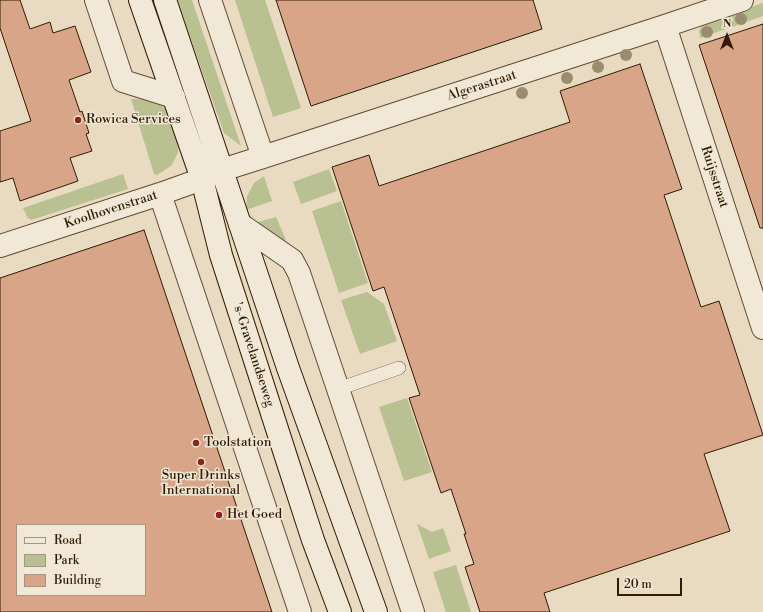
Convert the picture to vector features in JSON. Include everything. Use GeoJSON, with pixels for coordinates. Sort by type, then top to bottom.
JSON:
{"type":"FeatureCollection","features":[{"type":"Feature","properties":{"kind":"street"},"geometry":{"type":"LineString","coordinates":[[96,0],[123,81],[174,96]]}},
{"type":"Feature","properties":{"kind":"street","name":"'s-Gravelandseweg"},"geometry":{"type":"LineString","coordinates":[[140,0],[202,179],[221,255],[313,540],[340,612]]}},
{"type":"Feature","properties":{"kind":"street"},"geometry":{"type":"LineString","coordinates":[[165,0],[288,368],[376,612]]}},
{"type":"Feature","properties":{"kind":"street"},"geometry":{"type":"LineString","coordinates":[[210,0],[263,157]]}},
{"type":"Feature","properties":{"kind":"street","name":"Algerastraat"},"geometry":{"type":"LineString","coordinates":[[222,170],[742,0]]}},
{"type":"Feature","properties":{"kind":"street","name":"Ruijsstraat"},"geometry":{"type":"LineString","coordinates":[[665,26],[763,328]]}},
{"type":"Feature","properties":{"kind":"street","name":"Koolhovenstraat"},"geometry":{"type":"LineString","coordinates":[[0,246],[160,194],[222,170]]}},
{"type":"Feature","properties":{"kind":"street"},"geometry":{"type":"LineString","coordinates":[[160,194],[300,612]]}},
{"type":"Feature","properties":{"kind":"street"},"geometry":{"type":"LineString","coordinates":[[240,224],[292,260],[299,273],[413,612]]}},
{"type":"Feature","properties":{"kind":"lane"},"geometry":{"type":"LineString","coordinates":[[338,389],[399,368]]}},
{"type":"Feature","properties":{"kind":"green space"},"geometry":{"type":"Polygon","coordinates":[[[177,0],[192,0],[241,146],[224,133],[177,0]]]}},
{"type":"Feature","properties":{"kind":"green space"},"geometry":{"type":"Polygon","coordinates":[[[235,0],[265,0],[301,108],[273,117],[235,0]]]}},
{"type":"Feature","properties":{"kind":"green space"},"geometry":{"type":"Polygon","coordinates":[[[763,3],[763,16],[700,38],[699,31],[703,23],[763,3]]]}},
{"type":"Feature","properties":{"kind":"green space"},"geometry":{"type":"Polygon","coordinates":[[[131,99],[139,99],[157,103],[167,110],[179,133],[178,152],[175,159],[171,166],[157,175],[154,174],[131,99]]]}},
{"type":"Feature","properties":{"kind":"green space"},"geometry":{"type":"Polygon","coordinates":[[[329,169],[337,191],[301,204],[293,182],[329,169]]]}},
{"type":"Feature","properties":{"kind":"green space"},"geometry":{"type":"Polygon","coordinates":[[[123,174],[128,189],[31,220],[27,217],[23,208],[123,174]]]}},
{"type":"Feature","properties":{"kind":"green space"},"geometry":{"type":"Polygon","coordinates":[[[264,176],[272,201],[246,210],[247,196],[254,183],[264,176]]]}},
{"type":"Feature","properties":{"kind":"green space"},"geometry":{"type":"Polygon","coordinates":[[[341,201],[368,283],[339,293],[312,211],[341,201]]]}},
{"type":"Feature","properties":{"kind":"green space"},"geometry":{"type":"Polygon","coordinates":[[[276,217],[286,240],[283,243],[254,223],[276,217]]]}},
{"type":"Feature","properties":{"kind":"green space"},"geometry":{"type":"Polygon","coordinates":[[[367,292],[384,304],[397,341],[360,354],[341,300],[367,292]]]}},
{"type":"Feature","properties":{"kind":"green space"},"geometry":{"type":"Polygon","coordinates":[[[407,398],[432,472],[404,481],[379,407],[407,398]]]}},
{"type":"Feature","properties":{"kind":"green space"},"geometry":{"type":"Polygon","coordinates":[[[417,524],[432,532],[443,528],[451,551],[429,559],[417,524]]]}},
{"type":"Feature","properties":{"kind":"green space"},"geometry":{"type":"Polygon","coordinates":[[[456,565],[471,612],[446,612],[433,572],[456,565]]]}},
{"type":"Feature","properties":{"kind":"building"},"geometry":{"type":"Polygon","coordinates":[[[0,0],[20,0],[30,29],[50,22],[53,33],[75,26],[91,72],[69,80],[80,112],[82,111],[89,133],[86,134],[92,151],[70,158],[78,181],[20,201],[13,178],[0,182],[0,131],[31,121],[0,28],[0,0]]]}},
{"type":"Feature","properties":{"kind":"building"},"geometry":{"type":"Polygon","coordinates":[[[276,0],[533,0],[542,29],[311,106],[276,0]]]}},
{"type":"Feature","properties":{"kind":"building"},"geometry":{"type":"Polygon","coordinates":[[[763,24],[763,228],[760,228],[699,45],[763,24]]]}},
{"type":"Feature","properties":{"kind":"building"},"geometry":{"type":"Polygon","coordinates":[[[640,64],[682,189],[664,195],[701,307],[719,301],[763,435],[704,454],[730,531],[544,593],[550,612],[480,612],[465,567],[474,564],[464,534],[466,534],[451,489],[441,493],[409,398],[420,395],[384,287],[373,291],[332,167],[369,155],[379,186],[570,122],[560,91],[640,64]]]}},
{"type":"Feature","properties":{"kind":"building"},"geometry":{"type":"Polygon","coordinates":[[[144,230],[272,612],[0,612],[0,278],[144,230]]]}},
{"type":"Feature","properties":{"kind":"place","name":"Rowica Services"},"geometry":{"type":"Point","coordinates":[78,120]}},
{"type":"Feature","properties":{"kind":"place","name":"Toolstation"},"geometry":{"type":"Point","coordinates":[196,443]}},
{"type":"Feature","properties":{"kind":"place","name":"Super Drinks International"},"geometry":{"type":"Point","coordinates":[201,462]}},
{"type":"Feature","properties":{"kind":"place","name":"Het Goed"},"geometry":{"type":"Point","coordinates":[219,515]}}]}
